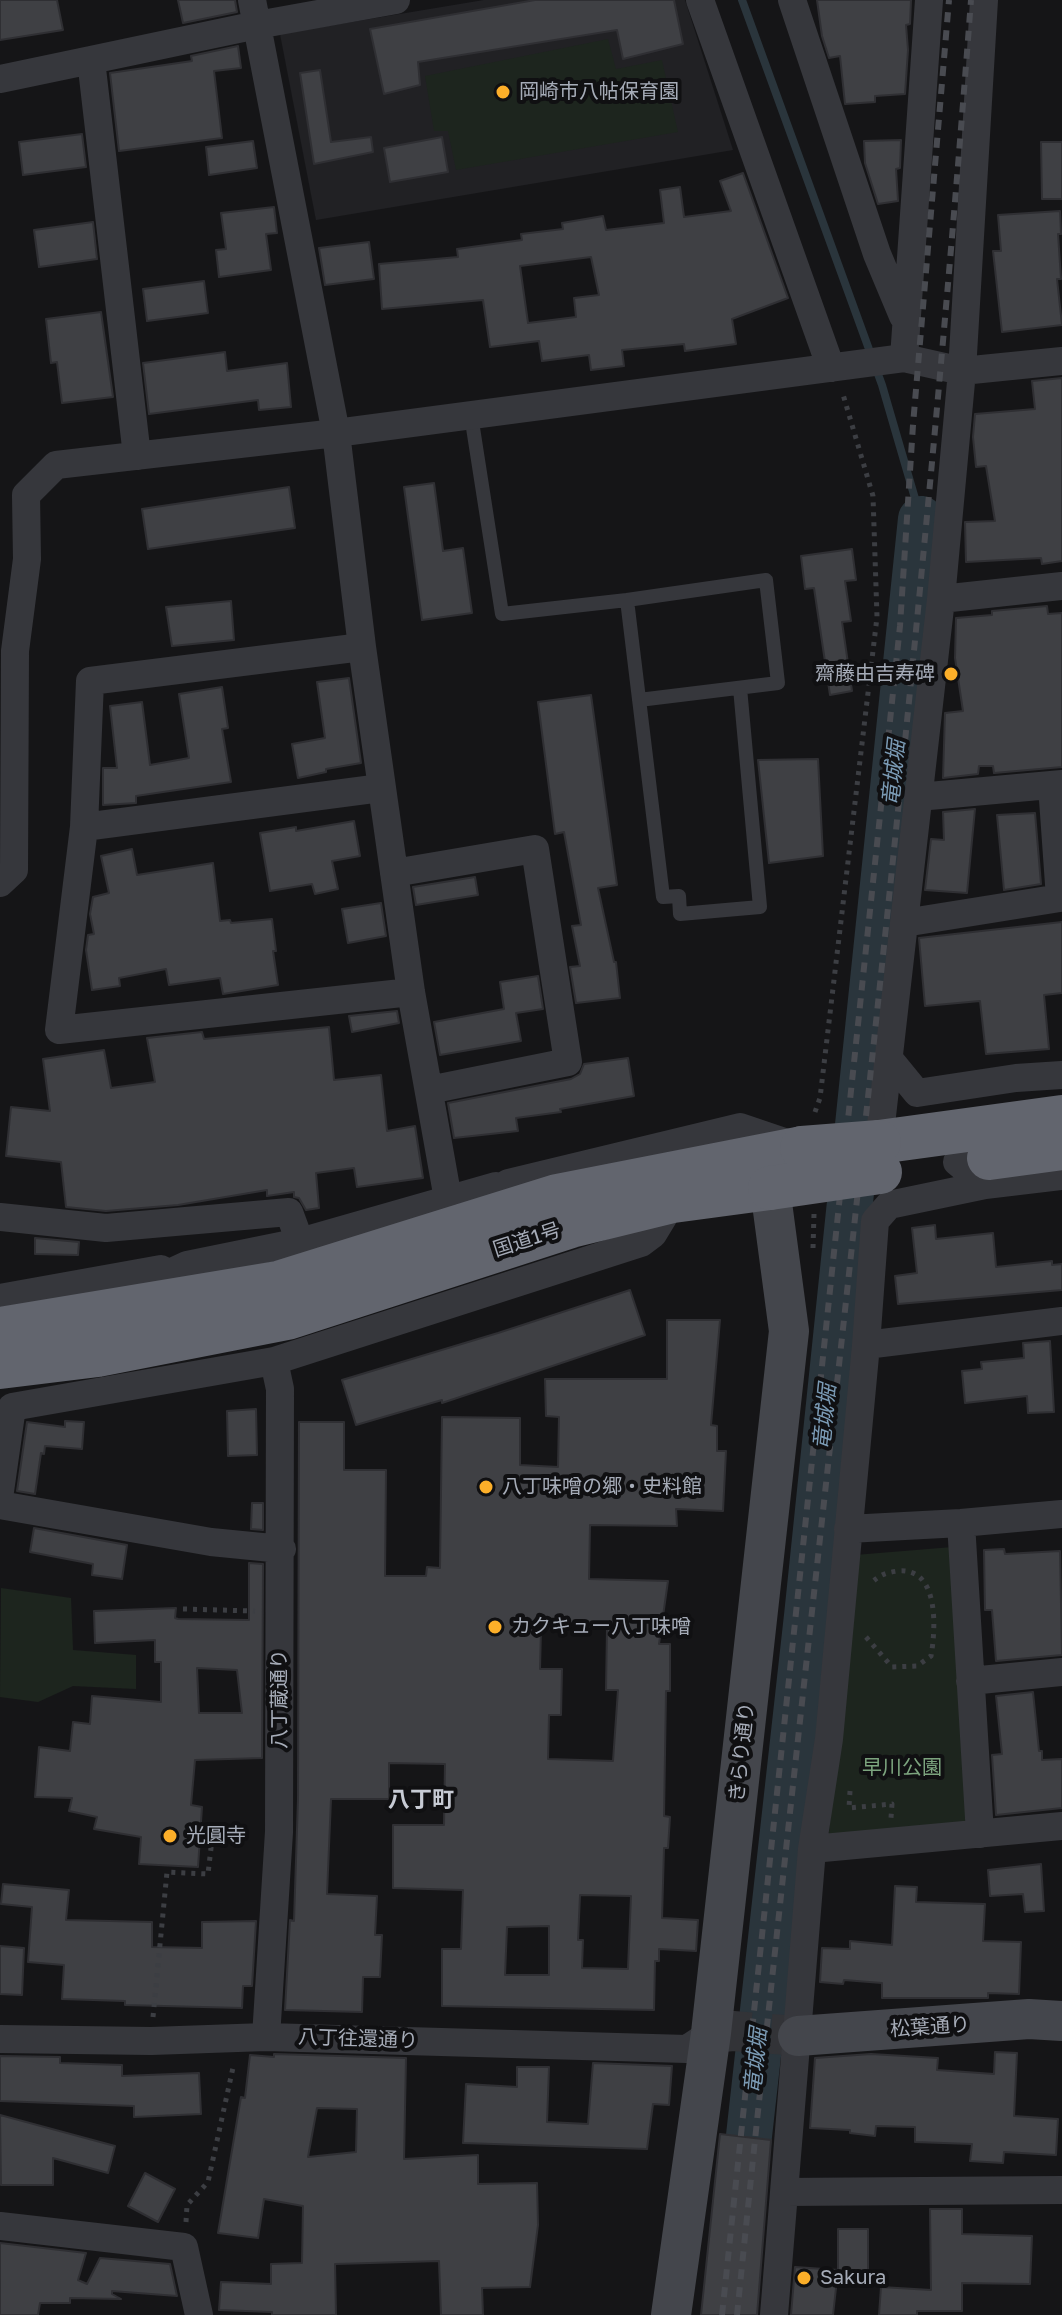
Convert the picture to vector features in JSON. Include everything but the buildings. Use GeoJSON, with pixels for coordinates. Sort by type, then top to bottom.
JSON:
{"type":"FeatureCollection","features":[{"type":"Feature","properties":{"kind":"highway","name":"国道1号"},"geometry":{"type":"LineString","coordinates":[[965,1160],[1062,1117]]}},
{"type":"Feature","properties":{"kind":"highway","name":"国道1号"},"geometry":{"type":"LineString","coordinates":[[6,1387],[127,1330],[557,1196],[802,1148],[880,1157],[965,1160],[1062,1148]]}},
{"type":"Feature","properties":{"kind":"highway","name":"国道1号"},"geometry":{"type":"LineString","coordinates":[[0,1329],[127,1330],[287,1318],[571,1226],[673,1201],[770,1188],[880,1157]]}},
{"type":"Feature","properties":{"kind":"street"},"geometry":{"type":"LineString","coordinates":[[0,79],[91,60],[255,12],[396,0]]}},
{"type":"Feature","properties":{"kind":"street"},"geometry":{"type":"LineString","coordinates":[[700,0],[833,368]]}},
{"type":"Feature","properties":{"kind":"street"},"geometry":{"type":"LineString","coordinates":[[792,0],[877,254],[906,323]]}},
{"type":"Feature","properties":{"kind":"street"},"geometry":{"type":"LineString","coordinates":[[904,358],[929,0]]}},
{"type":"Feature","properties":{"kind":"street"},"geometry":{"type":"LineString","coordinates":[[880,1157],[941,599],[962,371],[984,0]]}},
{"type":"Feature","properties":{"kind":"street"},"geometry":{"type":"LineString","coordinates":[[255,12],[336,433],[381,788],[411,992],[448,1199]]}},
{"type":"Feature","properties":{"kind":"street"},"geometry":{"type":"LineString","coordinates":[[91,60],[137,456]]}},
{"type":"Feature","properties":{"kind":"street"},"geometry":{"type":"LineString","coordinates":[[0,883],[14,870],[15,651],[27,559],[26,495],[56,465],[336,433],[904,358],[962,371],[1062,361]]}},
{"type":"Feature","properties":{"kind":"street"},"geometry":{"type":"LineString","coordinates":[[941,599],[1062,586]]}},
{"type":"Feature","properties":{"kind":"street"},"geometry":{"type":"LineString","coordinates":[[362,647],[90,681],[84,827],[59,1030],[411,992]]}},
{"type":"Feature","properties":{"kind":"street"},"geometry":{"type":"LineString","coordinates":[[904,923],[1060,898],[1057,785],[918,797]]}},
{"type":"Feature","properties":{"kind":"street"},"geometry":{"type":"LineString","coordinates":[[84,827],[381,788]]}},
{"type":"Feature","properties":{"kind":"street"},"geometry":{"type":"LineString","coordinates":[[394,873],[535,849],[568,1062],[429,1090]]}},
{"type":"Feature","properties":{"kind":"street"},"geometry":{"type":"LineString","coordinates":[[890,1060],[917,1093],[1062,1075]]}},
{"type":"Feature","properties":{"kind":"street"},"geometry":{"type":"LineString","coordinates":[[965,1160],[980,1083]]}},
{"type":"Feature","properties":{"kind":"street"},"geometry":{"type":"LineString","coordinates":[[0,1298],[300,1242],[496,1186],[740,1127],[802,1148]]}},
{"type":"Feature","properties":{"kind":"street"},"geometry":{"type":"LineString","coordinates":[[774,2315],[812,1849],[829,1739],[875,1221],[889,1205],[965,1160],[1062,1176]]}},
{"type":"Feature","properties":{"kind":"street"},"geometry":{"type":"LineString","coordinates":[[496,1186],[557,1196]]}},
{"type":"Feature","properties":{"kind":"street","name":"きらり通り"},"geometry":{"type":"LineString","coordinates":[[671,2315],[711,2033],[789,1331],[770,1188]]}},
{"type":"Feature","properties":{"kind":"street"},"geometry":{"type":"LineString","coordinates":[[0,1491],[6,1387],[168,1378],[274,1361],[641,1243],[653,1234],[673,1201]]}},
{"type":"Feature","properties":{"kind":"street"},"geometry":{"type":"LineString","coordinates":[[0,1217],[106,1228],[289,1212],[300,1242]]}},
{"type":"Feature","properties":{"kind":"street"},"geometry":{"type":"LineString","coordinates":[[168,1378],[127,1330],[144,1285],[187,1265]]}},
{"type":"Feature","properties":{"kind":"street"},"geometry":{"type":"LineString","coordinates":[[866,1345],[1062,1321]]}},
{"type":"Feature","properties":{"kind":"street","name":"八丁蔵通り"},"geometry":{"type":"LineString","coordinates":[[253,2037],[279,1832],[282,1549],[280,1389],[274,1361]]}},
{"type":"Feature","properties":{"kind":"street"},"geometry":{"type":"LineString","coordinates":[[0,1505],[211,1542],[282,1549]]}},
{"type":"Feature","properties":{"kind":"street"},"geometry":{"type":"LineString","coordinates":[[848,1529],[1062,1514]]}},
{"type":"Feature","properties":{"kind":"street"},"geometry":{"type":"LineString","coordinates":[[961,1523],[980,1834]]}},
{"type":"Feature","properties":{"kind":"street"},"geometry":{"type":"LineString","coordinates":[[970,1681],[1062,1672]]}},
{"type":"Feature","properties":{"kind":"street"},"geometry":{"type":"LineString","coordinates":[[812,1849],[1062,1826]]}},
{"type":"Feature","properties":{"kind":"street","name":"松葉通り"},"geometry":{"type":"LineString","coordinates":[[798,2036],[1029,2019],[1062,2021]]}},
{"type":"Feature","properties":{"kind":"street","name":"八丁往還通り"},"geometry":{"type":"LineString","coordinates":[[0,2039],[151,2041],[253,2037],[687,2049],[711,2033]]}},
{"type":"Feature","properties":{"kind":"street"},"geometry":{"type":"LineString","coordinates":[[785,2192],[1062,2190]]}},
{"type":"Feature","properties":{"kind":"street"},"geometry":{"type":"LineString","coordinates":[[0,2226],[184,2247],[199,2315]]}},
{"type":"Feature","properties":{"kind":"lane"},"geometry":{"type":"LineString","coordinates":[[471,415],[502,614],[766,580],[778,683],[639,700]]}},
{"type":"Feature","properties":{"kind":"lane"},"geometry":{"type":"LineString","coordinates":[[627,600],[663,897],[679,896],[680,914],[760,907],[740,688]]}},
{"type":"Feature","properties":{"kind":"path"},"geometry":{"type":"LineString","coordinates":[[802,1148],[820,1098],[877,617],[873,496],[833,368]]}},
{"type":"Feature","properties":{"kind":"path"},"geometry":{"type":"LineString","coordinates":[[859,1646],[860,1630],[892,1667],[917,1666],[931,1656],[936,1630],[931,1599],[922,1578],[910,1570],[882,1573],[867,1587]]}},
{"type":"Feature","properties":{"kind":"path"},"geometry":{"type":"LineString","coordinates":[[183,1609],[280,1612]]}},
{"type":"Feature","properties":{"kind":"path"},"geometry":{"type":"LineString","coordinates":[[851,1781],[849,1808],[892,1804],[891,1843]]}},
{"type":"Feature","properties":{"kind":"path"},"geometry":{"type":"LineString","coordinates":[[151,2041],[167,1872],[208,1874],[213,1831],[279,1832]]}},
{"type":"Feature","properties":{"kind":"path"},"geometry":{"type":"LineString","coordinates":[[184,2247],[187,2205],[208,2182],[253,2037]]}},
{"type":"Feature","properties":{"kind":"shaded area","name":"岡崎市八帖保育園"},"geometry":{"type":"Polygon","coordinates":[[[484,0],[685,0],[733,150],[316,220],[280,34],[484,0]]]}},
{"type":"Feature","properties":{"kind":"green space"},"geometry":{"type":"Polygon","coordinates":[[[608,39],[616,69],[662,60],[678,132],[456,170],[448,131],[434,131],[425,76],[608,39]]]}},
{"type":"Feature","properties":{"kind":"green space","name":"早川公園"},"geometry":{"type":"Polygon","coordinates":[[[953,1547],[973,1829],[828,1843],[855,1555],[953,1547]]]}},
{"type":"Feature","properties":{"kind":"green space"},"geometry":{"type":"Polygon","coordinates":[[[1,1588],[71,1598],[73,1650],[136,1655],[136,1689],[73,1686],[38,1702],[0,1697],[1,1588]]]}},
{"type":"Feature","properties":{"kind":"waterway"},"geometry":{"type":"LineString","coordinates":[[742,0],[882,385],[921,519]]}},
{"type":"Feature","properties":{"kind":"waterway","name":"竜城堀"},"geometry":{"type":"LineString","coordinates":[[729,2315],[807,1616],[921,519]]}},
{"type":"Feature","properties":{"kind":"tunnel"},"geometry":{"type":"LineString","coordinates":[[711,2033],[733,2031],[798,2036]]}},
{"type":"Feature","properties":{"kind":"railway"},"geometry":{"type":"LineString","coordinates":[[722,2315],[900,626],[913,425],[949,0]]}},
{"type":"Feature","properties":{"kind":"railway"},"geometry":{"type":"LineString","coordinates":[[737,2315],[892,869],[921,579],[971,0]]}},
{"type":"Feature","properties":{"kind":"place","name":"岡崎市八帖保育園"},"geometry":{"type":"Point","coordinates":[503,92]}},
{"type":"Feature","properties":{"kind":"place","name":"齋藤由吉寿碑"},"geometry":{"type":"Point","coordinates":[951,674]}},
{"type":"Feature","properties":{"kind":"place","name":"八丁味噌の郷・史料館"},"geometry":{"type":"Point","coordinates":[486,1487]}},
{"type":"Feature","properties":{"kind":"place","name":"カクキュー八丁味噌"},"geometry":{"type":"Point","coordinates":[495,1627]}},
{"type":"Feature","properties":{"kind":"place","name":"光圓寺"},"geometry":{"type":"Point","coordinates":[170,1836]}},
{"type":"Feature","properties":{"kind":"place","name":"Sakura"},"geometry":{"type":"Point","coordinates":[804,2278]}},
{"type":"Feature","properties":{"kind":"district","name":"八丁町"},"geometry":{"type":"Point","coordinates":[421,1800]}}]}
